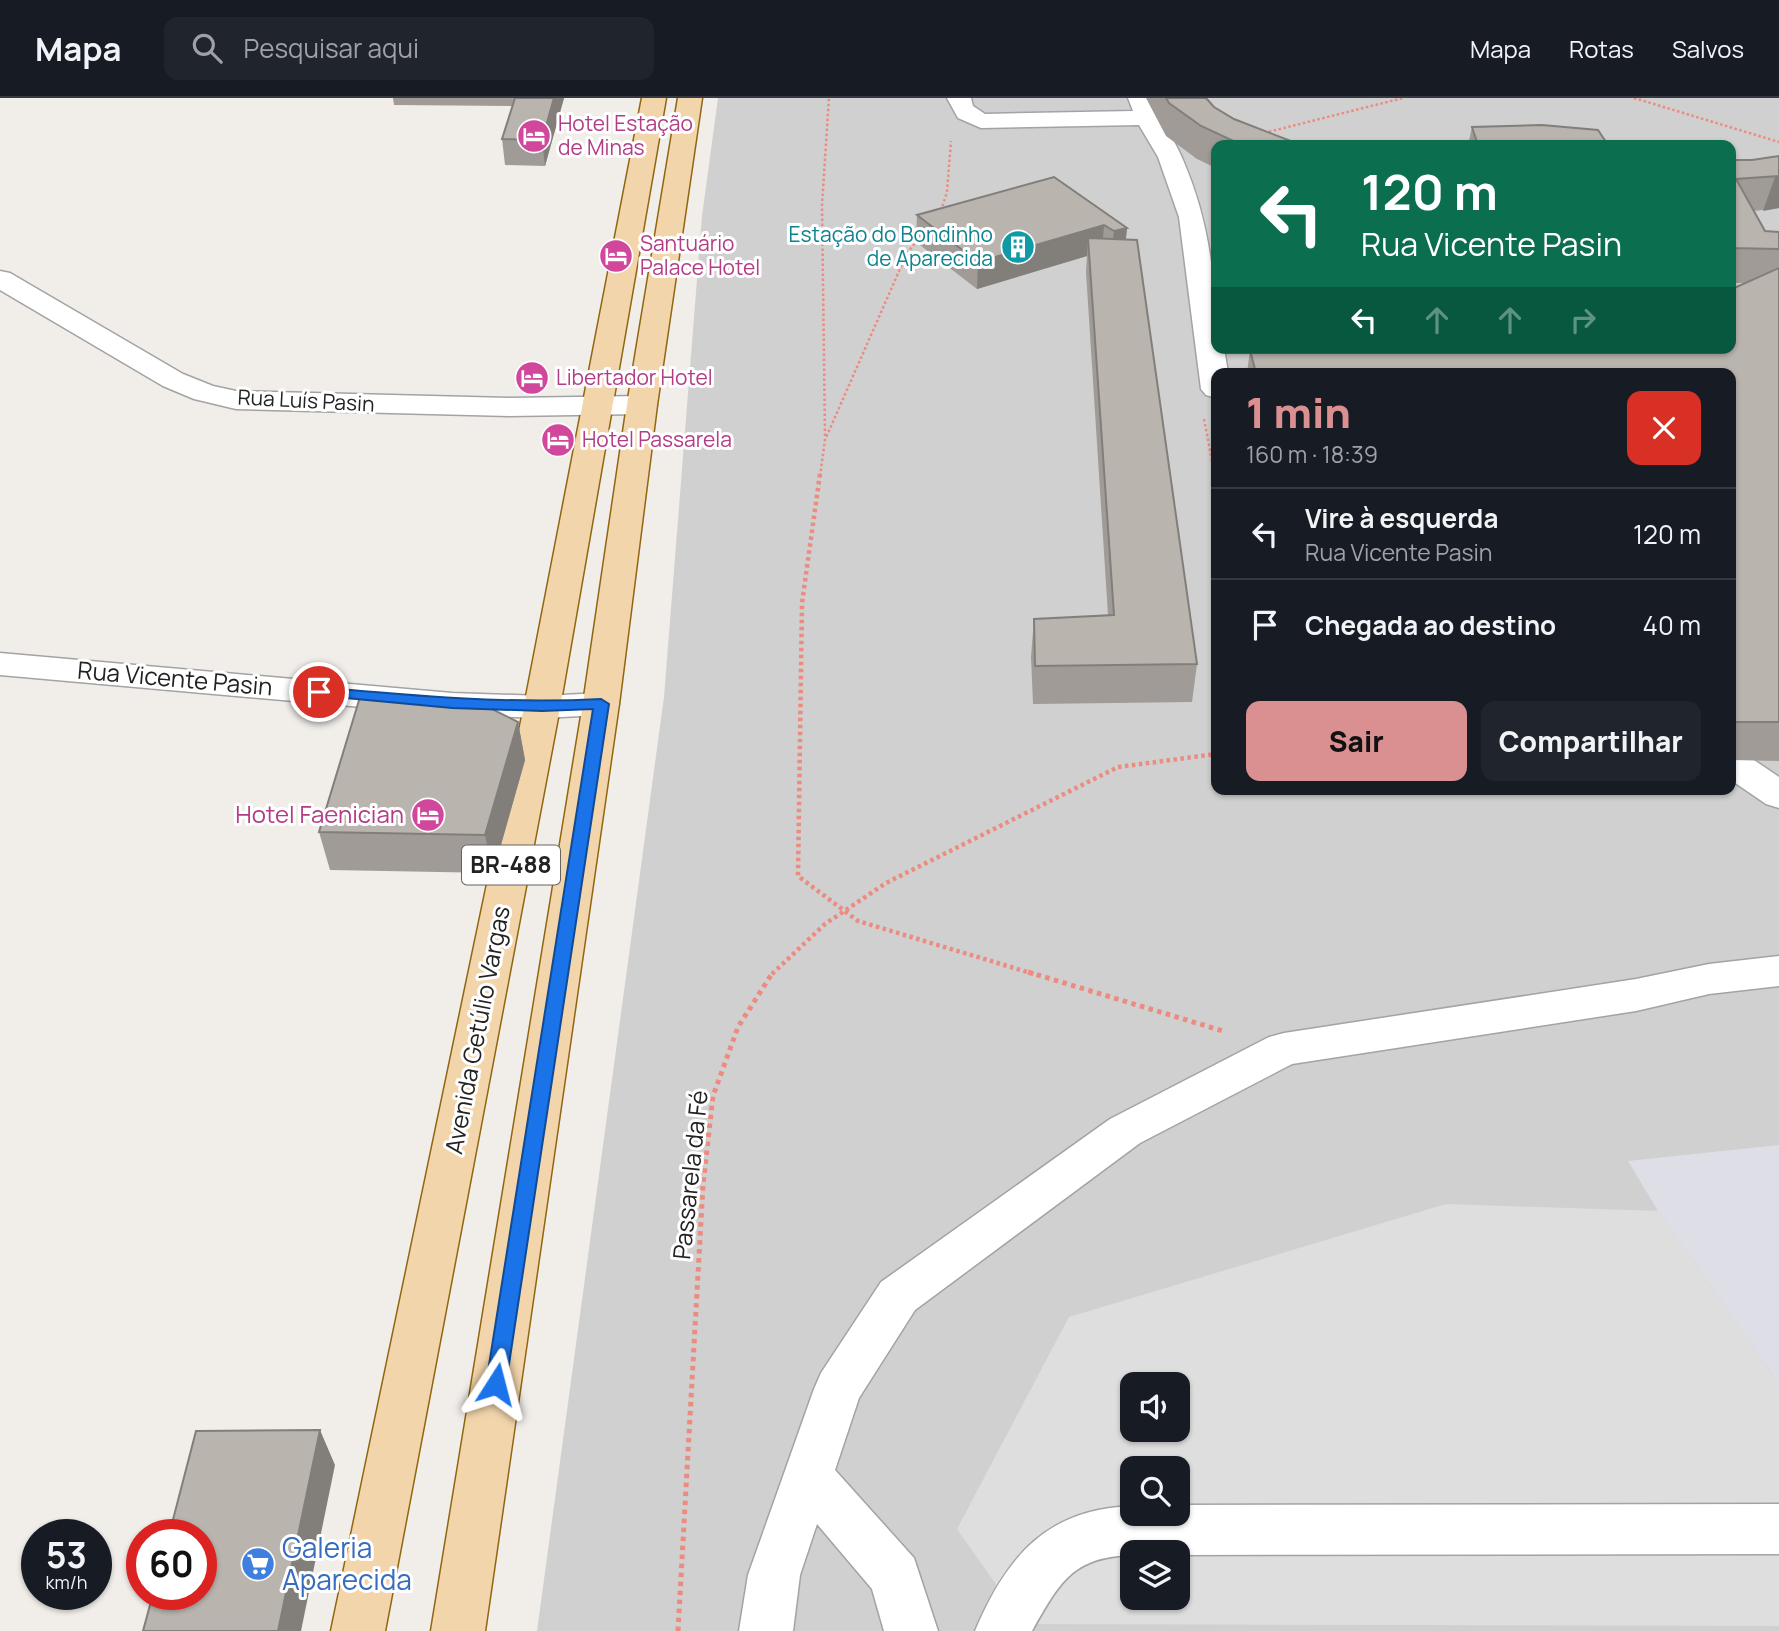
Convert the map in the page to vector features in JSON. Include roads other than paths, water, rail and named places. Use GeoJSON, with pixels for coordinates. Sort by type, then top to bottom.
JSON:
{"type":"FeatureCollection","features":[{"type":"Feature","properties":{"kind":"main road","name":"Avenida Getúlio Vargas"},"geometry":{"type":"LineString","coordinates":[[358,1631],[542,707],[654,98]]}},
{"type":"Feature","properties":{"kind":"main road","name":"BR-488"},"geometry":{"type":"LineString","coordinates":[[458,1631],[601,704],[642,405],[690,98]]}},
{"type":"Feature","properties":{"kind":"street"},"geometry":{"type":"LineString","coordinates":[[959,98],[960,107],[967,115],[981,121],[1144,108],[1170,156],[1192,217],[1211,353]]}},
{"type":"Feature","properties":{"kind":"street","name":"Rua Luís Pasin"},"geometry":{"type":"LineString","coordinates":[[0,279],[173,380],[204,393],[236,400],[282,403],[597,407],[642,405]]}},
{"type":"Feature","properties":{"kind":"street","name":"Rua Vicente Pasin"},"geometry":{"type":"LineString","coordinates":[[0,664],[452,704],[542,707],[601,704]]}},
{"type":"Feature","properties":{"kind":"street"},"geometry":{"type":"LineString","coordinates":[[1736,766],[1779,767]]}},
{"type":"Feature","properties":{"kind":"street"},"geometry":{"type":"LineString","coordinates":[[1736,767],[1779,795]]}},
{"type":"Feature","properties":{"kind":"street"},"geometry":{"type":"LineString","coordinates":[[766,1631],[774,1575],[838,1389],[898,1296],[1125,1132],[1284,1049],[1636,995],[1709,979],[1779,971]]}},
{"type":"Feature","properties":{"kind":"street"},"geometry":{"type":"LineString","coordinates":[[808,1477],[895,1576],[911,1631]]}},
{"type":"Feature","properties":{"kind":"street"},"geometry":{"type":"LineString","coordinates":[[1002,1631],[1037,1573],[1062,1547],[1100,1533],[1168,1530],[1779,1529]]}},
{"type":"Feature","properties":{"kind":"place","name":"Hotel Estação de Minas"},"geometry":{"type":"Point","coordinates":[534,136]}},
{"type":"Feature","properties":{"kind":"place","name":"Estação do Bondinho de Aparecida"},"geometry":{"type":"Point","coordinates":[1018,247]}},
{"type":"Feature","properties":{"kind":"place","name":"Santuário Palace Hotel"},"geometry":{"type":"Point","coordinates":[616,256]}},
{"type":"Feature","properties":{"kind":"place","name":"Libertador Hotel"},"geometry":{"type":"Point","coordinates":[532,378]}},
{"type":"Feature","properties":{"kind":"place","name":"Hotel Passarela"},"geometry":{"type":"Point","coordinates":[558,440]}},
{"type":"Feature","properties":{"kind":"place","name":"Hotel Faenician"},"geometry":{"type":"Point","coordinates":[428,815]}},
{"type":"Feature","properties":{"kind":"place","name":"Galeria Aparecida"},"geometry":{"type":"Point","coordinates":[258,1564]}}]}
